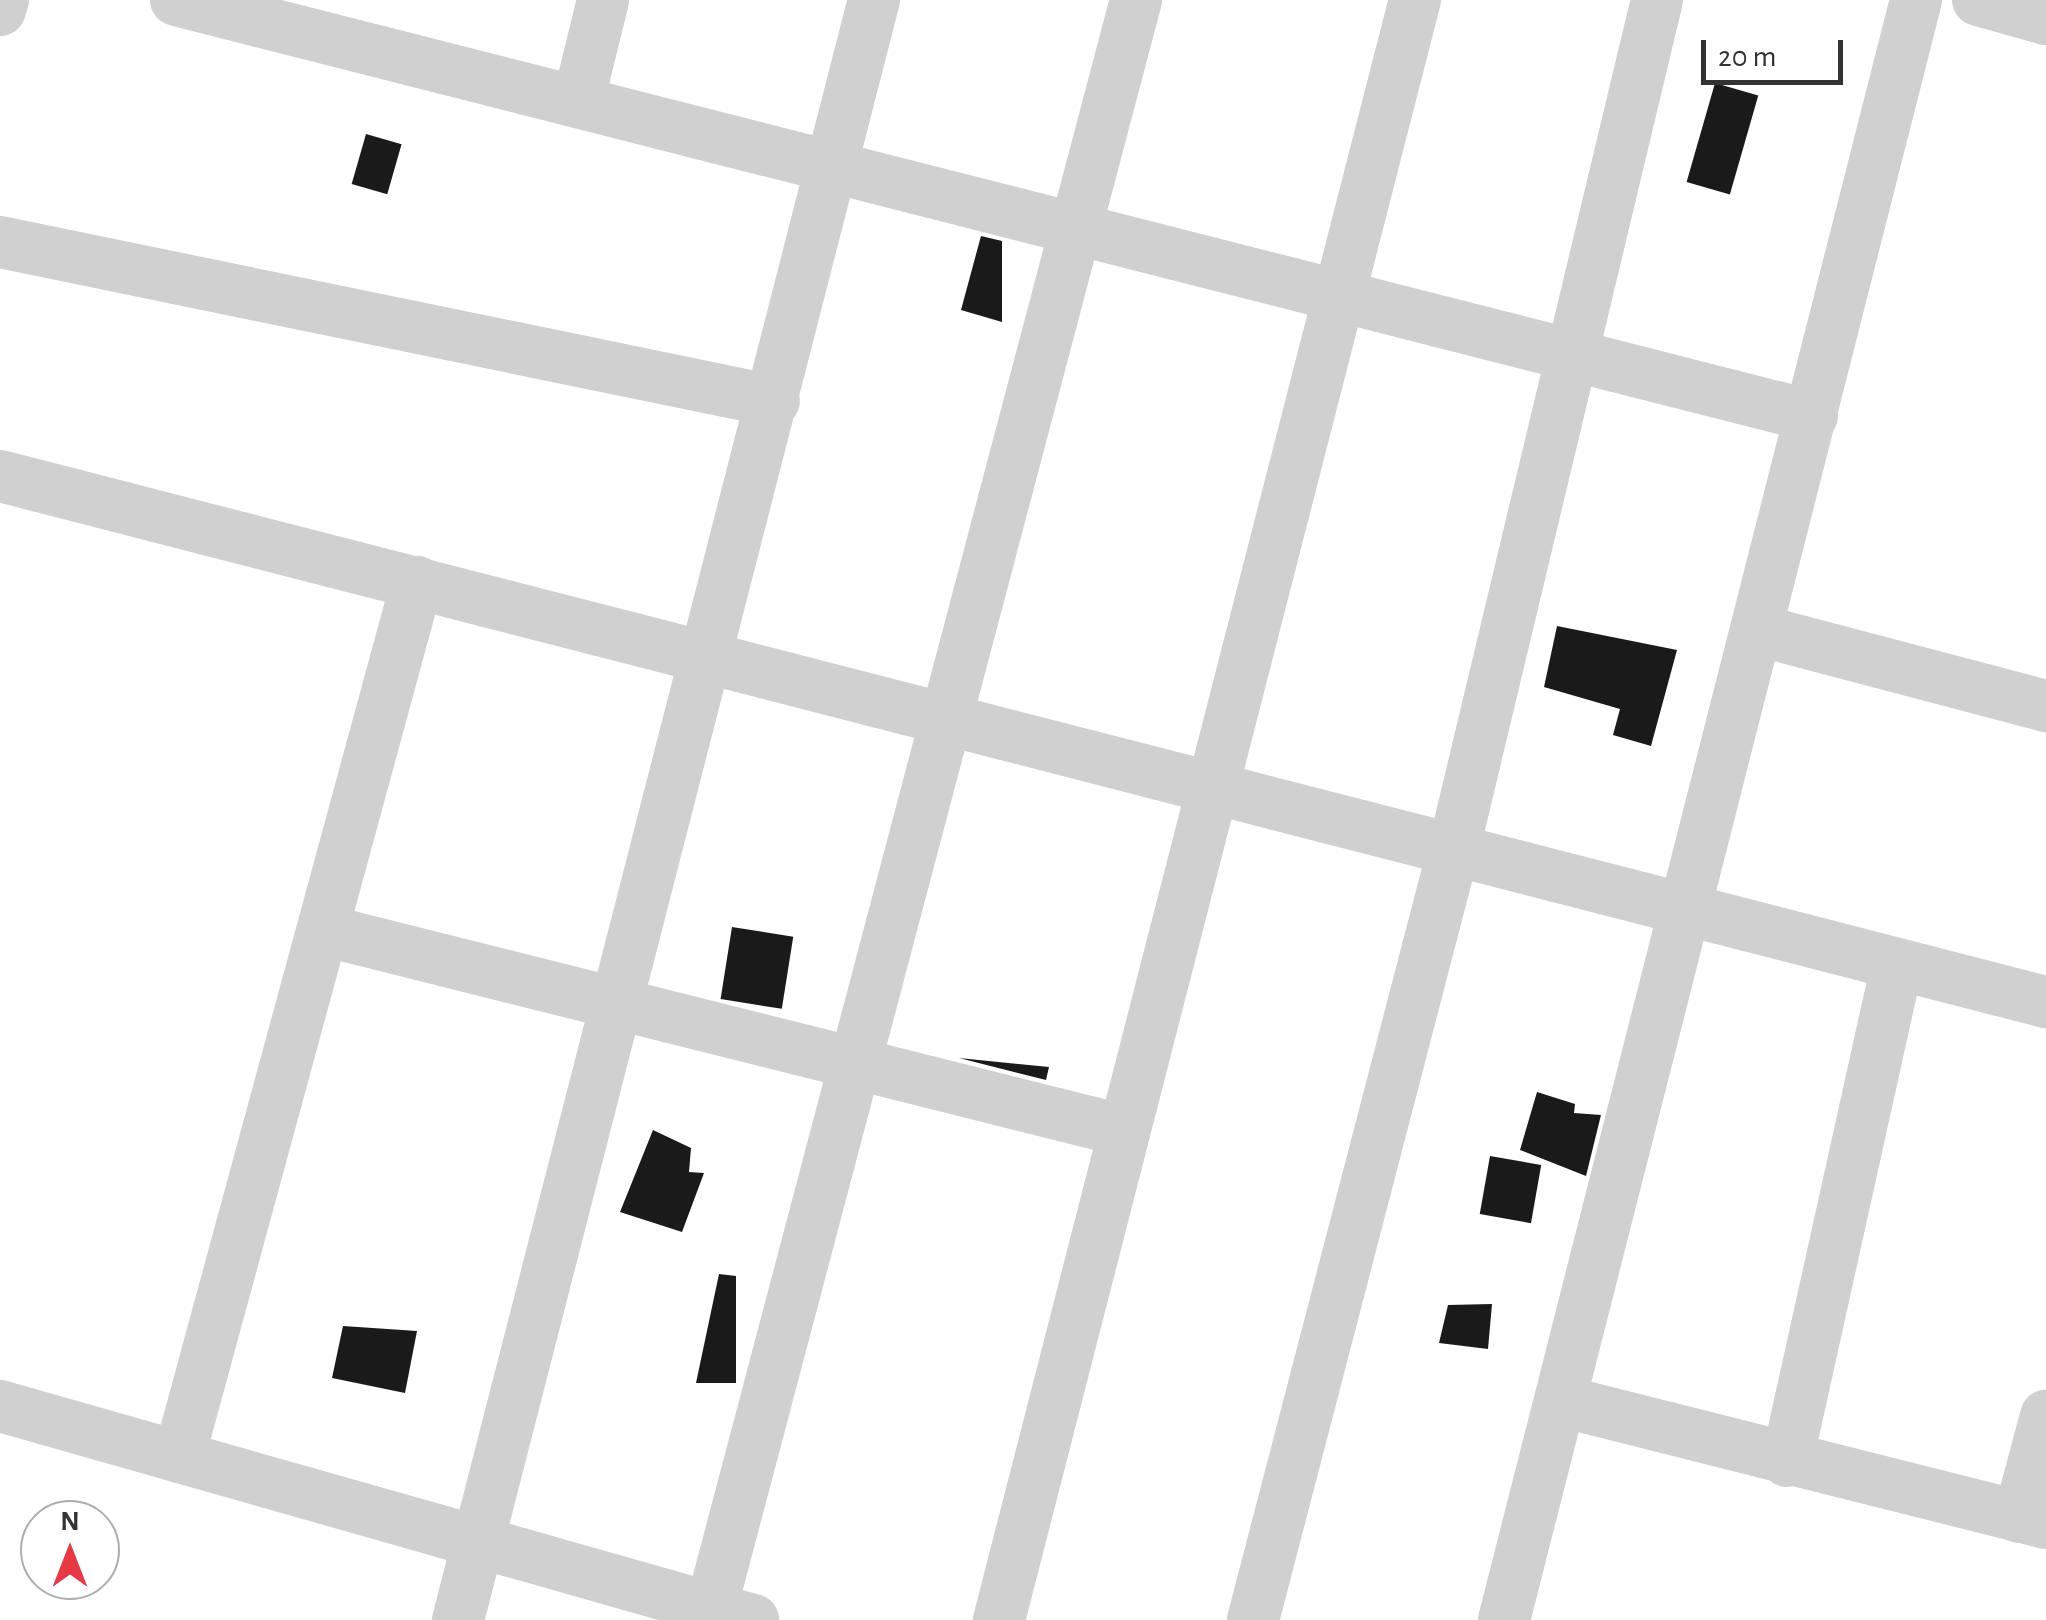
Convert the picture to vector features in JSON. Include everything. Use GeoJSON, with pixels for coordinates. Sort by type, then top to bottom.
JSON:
{"type":"FeatureCollection","features":[{"type":"Feature","properties":{"kind":"street"},"geometry":{"type":"LineString","coordinates":[[0,10],[3,0]]}},
{"type":"Feature","properties":{"kind":"street"},"geometry":{"type":"LineString","coordinates":[[176,0],[330,18],[579,98],[1340,300],[1812,416]]}},
{"type":"Feature","properties":{"kind":"street"},"geometry":{"type":"LineString","coordinates":[[579,98],[603,0]]}},
{"type":"Feature","properties":{"kind":"street"},"geometry":{"type":"LineString","coordinates":[[458,1620],[710,658],[874,0]]}},
{"type":"Feature","properties":{"kind":"street"},"geometry":{"type":"LineString","coordinates":[[0,1406],[724,1616],[946,718],[1136,0]]}},
{"type":"Feature","properties":{"kind":"street"},"geometry":{"type":"LineString","coordinates":[[999,1620],[1121,1130],[1415,0]]}},
{"type":"Feature","properties":{"kind":"street"},"geometry":{"type":"LineString","coordinates":[[1253,1620],[1454,848],[1657,0]]}},
{"type":"Feature","properties":{"kind":"street"},"geometry":{"type":"LineString","coordinates":[[1504,1620],[1561,1402],[1680,902],[1758,630],[1916,0]]}},
{"type":"Feature","properties":{"kind":"street"},"geometry":{"type":"LineString","coordinates":[[1978,0],[2046,19]]}},
{"type":"Feature","properties":{"kind":"street"},"geometry":{"type":"LineString","coordinates":[[0,242],[774,401]]}},
{"type":"Feature","properties":{"kind":"street"},"geometry":{"type":"LineString","coordinates":[[0,476],[1454,848],[1680,902],[1897,965],[2046,1002]]}},
{"type":"Feature","properties":{"kind":"street"},"geometry":{"type":"LineString","coordinates":[[179,1457],[417,582]]}},
{"type":"Feature","properties":{"kind":"street"},"geometry":{"type":"LineString","coordinates":[[1758,630],[2046,706]]}},
{"type":"Feature","properties":{"kind":"street"},"geometry":{"type":"LineString","coordinates":[[323,930],[1121,1130]]}},
{"type":"Feature","properties":{"kind":"street"},"geometry":{"type":"LineString","coordinates":[[1787,1461],[1897,965]]}},
{"type":"Feature","properties":{"kind":"street"},"geometry":{"type":"LineString","coordinates":[[1561,1402],[2033,1520],[2046,1416]]}},
{"type":"Feature","properties":{"kind":"building"},"geometry":{"type":"Polygon","coordinates":[[[1715,83],[1758,95],[1730,194],[1687,182],[1715,83]]]}},
{"type":"Feature","properties":{"kind":"building"},"geometry":{"type":"Polygon","coordinates":[[[366,134],[402,144],[387,194],[352,184],[366,134]]]}},
{"type":"Feature","properties":{"kind":"building"},"geometry":{"type":"Polygon","coordinates":[[[981,236],[1002,241],[1002,322],[961,310],[981,236]]]}},
{"type":"Feature","properties":{"kind":"building"},"geometry":{"type":"Polygon","coordinates":[[[1557,626],[1677,650],[1651,746],[1613,735],[1620,709],[1544,687],[1557,626]]]}},
{"type":"Feature","properties":{"kind":"building"},"geometry":{"type":"Polygon","coordinates":[[[732,927],[793,937],[782,1009],[721,999],[732,927]]]}},
{"type":"Feature","properties":{"kind":"building"},"geometry":{"type":"Polygon","coordinates":[[[959,1058],[1049,1067],[1046,1080],[959,1058]]]}},
{"type":"Feature","properties":{"kind":"building"},"geometry":{"type":"Polygon","coordinates":[[[1537,1092],[1575,1104],[1574,1113],[1601,1115],[1586,1176],[1520,1150],[1537,1092]]]}},
{"type":"Feature","properties":{"kind":"building"},"geometry":{"type":"Polygon","coordinates":[[[653,1130],[691,1148],[689,1172],[704,1173],[682,1232],[620,1212],[653,1130]]]}},
{"type":"Feature","properties":{"kind":"building"},"geometry":{"type":"Polygon","coordinates":[[[1490,1156],[1541,1165],[1531,1223],[1480,1214],[1490,1156]]]}},
{"type":"Feature","properties":{"kind":"building"},"geometry":{"type":"Polygon","coordinates":[[[719,1274],[736,1276],[736,1383],[696,1383],[719,1274]]]}},
{"type":"Feature","properties":{"kind":"building"},"geometry":{"type":"Polygon","coordinates":[[[1492,1304],[1488,1349],[1439,1343],[1448,1305],[1492,1304]]]}},
{"type":"Feature","properties":{"kind":"building"},"geometry":{"type":"Polygon","coordinates":[[[343,1326],[417,1331],[405,1393],[332,1378],[343,1326]]]}}]}
